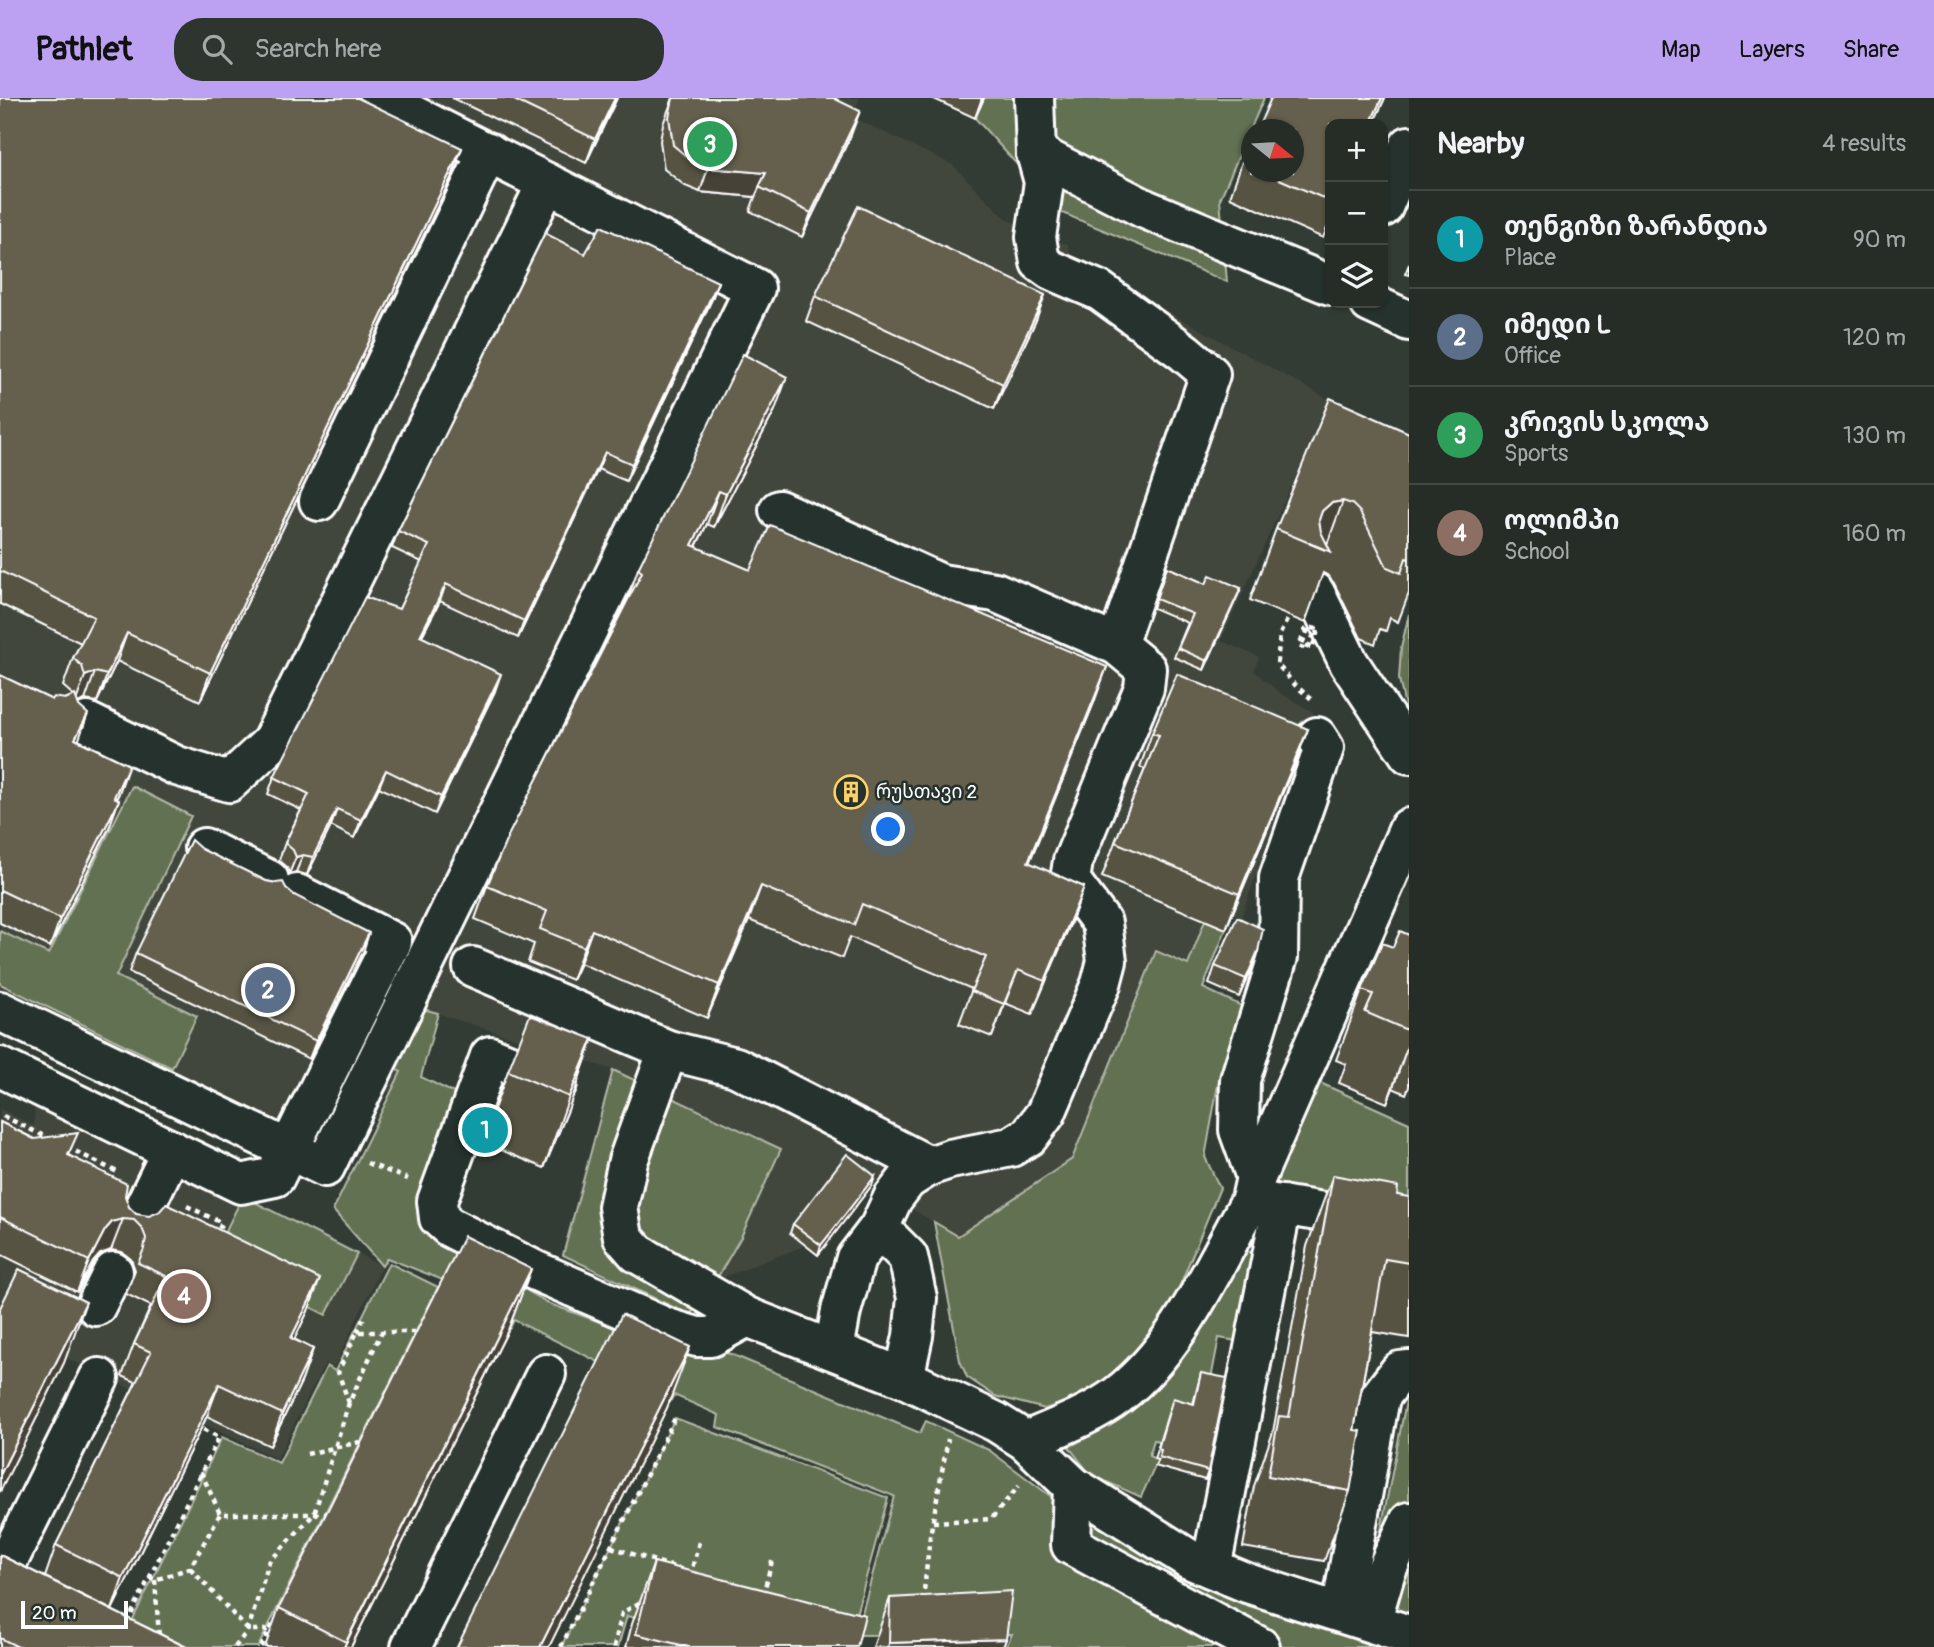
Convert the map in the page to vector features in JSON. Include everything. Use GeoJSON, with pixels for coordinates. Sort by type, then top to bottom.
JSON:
{"type":"FeatureCollection","features":[{"type":"Feature","properties":{"kind":"street"},"geometry":{"type":"LineString","coordinates":[[1034,98],[1035,153],[1044,182],[1037,237],[1040,262],[1051,270],[1100,291],[1210,374],[1117,645]]}},
{"type":"Feature","properties":{"kind":"street"},"geometry":{"type":"LineString","coordinates":[[204,848],[392,942],[289,1149],[275,1177],[241,1184],[5,1069],[15,1018],[289,1149],[325,1167],[755,288],[547,183],[400,103]]}},
{"type":"Feature","properties":{"kind":"street"},"geometry":{"type":"LineString","coordinates":[[1388,194],[1409,146]]}},
{"type":"Feature","properties":{"kind":"street"},"geometry":{"type":"LineString","coordinates":[[319,501],[488,152]]}},
{"type":"Feature","properties":{"kind":"street"},"geometry":{"type":"LineString","coordinates":[[1035,153],[1145,209],[1325,283]]}},
{"type":"Feature","properties":{"kind":"street"},"geometry":{"type":"LineString","coordinates":[[87,722],[177,766],[229,782],[271,744],[547,183]]}},
{"type":"Feature","properties":{"kind":"street"},"geometry":{"type":"LineString","coordinates":[[1381,308],[1409,321]]}},
{"type":"Feature","properties":{"kind":"street"},"geometry":{"type":"LineString","coordinates":[[779,510],[940,584],[995,592],[1117,645],[1146,669],[1143,688],[1073,861],[1070,880],[1102,923],[1107,961],[1101,984],[1046,1113],[1029,1136],[1011,1147],[950,1159],[929,1166],[907,1180],[893,1198],[879,1228],[856,1258],[841,1311],[834,1350]]}},
{"type":"Feature","properties":{"kind":"street"},"geometry":{"type":"LineString","coordinates":[[1309,618],[1349,663],[1409,754]]}},
{"type":"Feature","properties":{"kind":"street"},"geometry":{"type":"LineString","coordinates":[[1211,1568],[1263,1194],[1239,1130],[1240,1080],[1278,957],[1279,878],[1324,748],[1317,737]]}},
{"type":"Feature","properties":{"kind":"street"},"geometry":{"type":"LineString","coordinates":[[1035,1449],[1117,1396],[1150,1365],[1180,1327],[1263,1194],[1394,903],[1406,844]]}},
{"type":"Feature","properties":{"kind":"street"},"geometry":{"type":"LineString","coordinates":[[473,967],[668,1051],[736,1067],[929,1166]]}},
{"type":"Feature","properties":{"kind":"street"},"geometry":{"type":"LineString","coordinates":[[668,1051],[628,1161],[618,1207],[623,1237],[637,1253],[747,1317],[904,1378],[955,1400],[996,1422],[1035,1449],[1073,1486],[1189,1559],[1247,1583],[1409,1635]]}},
{"type":"Feature","properties":{"kind":"street"},"geometry":{"type":"LineString","coordinates":[[572,1089],[489,1055],[436,1202],[439,1218],[449,1227],[536,1271],[667,1328],[696,1337],[711,1337],[747,1317]]}},
{"type":"Feature","properties":{"kind":"street"},"geometry":{"type":"LineString","coordinates":[[135,1226],[172,1150]]}},
{"type":"Feature","properties":{"kind":"street"},"geometry":{"type":"LineString","coordinates":[[1263,1194],[1409,1226]]}},
{"type":"Feature","properties":{"kind":"street"},"geometry":{"type":"LineString","coordinates":[[879,1228],[908,1256],[917,1298],[913,1336],[904,1378]]}},
{"type":"Feature","properties":{"kind":"street"},"geometry":{"type":"LineString","coordinates":[[96,1306],[113,1272]]}},
{"type":"Feature","properties":{"kind":"street"},"geometry":{"type":"LineString","coordinates":[[1356,1617],[1380,1397],[1400,1371],[1409,1370]]}},
{"type":"Feature","properties":{"kind":"street"},"geometry":{"type":"LineString","coordinates":[[411,1647],[546,1374]]}},
{"type":"Feature","properties":{"kind":"street"},"geometry":{"type":"LineString","coordinates":[[8,1583],[99,1378]]}},
{"type":"Feature","properties":{"kind":"street"},"geometry":{"type":"LineString","coordinates":[[1073,1486],[1071,1545],[1260,1647]]}},
{"type":"Feature","properties":{"kind":"street"},"geometry":{"type":"LineString","coordinates":[[1356,1617],[1386,1571],[1409,1522]]}},
{"type":"Feature","properties":{"kind":"path"},"geometry":{"type":"LineString","coordinates":[[1309,618],[1299,646],[1308,649],[1312,639],[1316,629],[1309,627],[1302,645],[1312,648],[1309,618]]}},
{"type":"Feature","properties":{"kind":"path"},"geometry":{"type":"LineString","coordinates":[[1309,618],[1286,620],[1280,634],[1277,664],[1295,685],[1316,702],[1323,717],[1317,737]]}},
{"type":"Feature","properties":{"kind":"path"},"geometry":{"type":"LineString","coordinates":[[325,1167],[360,1161],[415,1181]]}},
{"type":"Feature","properties":{"kind":"path"},"geometry":{"type":"LineString","coordinates":[[349,1403],[338,1372],[365,1315]]}},
{"type":"Feature","properties":{"kind":"path"},"geometry":{"type":"LineString","coordinates":[[412,1344],[424,1320]]}},
{"type":"Feature","properties":{"kind":"path"},"geometry":{"type":"LineString","coordinates":[[357,1332],[418,1332]]}},
{"type":"Feature","properties":{"kind":"path"},"geometry":{"type":"LineString","coordinates":[[236,1647],[248,1630],[269,1562],[314,1514],[349,1403],[381,1333]]}},
{"type":"Feature","properties":{"kind":"path"},"geometry":{"type":"LineString","coordinates":[[922,1603],[930,1536],[955,1400]]}},
{"type":"Feature","properties":{"kind":"path"},"geometry":{"type":"LineString","coordinates":[[561,1647],[675,1418]]}},
{"type":"Feature","properties":{"kind":"path"},"geometry":{"type":"LineString","coordinates":[[358,1453],[370,1429]]}},
{"type":"Feature","properties":{"kind":"path"},"geometry":{"type":"LineString","coordinates":[[124,1630],[219,1437]]}},
{"type":"Feature","properties":{"kind":"path"},"geometry":{"type":"LineString","coordinates":[[307,1454],[364,1441]]}},
{"type":"Feature","properties":{"kind":"path"},"geometry":{"type":"LineString","coordinates":[[933,1522],[991,1519],[1035,1449]]}},
{"type":"Feature","properties":{"kind":"path"},"geometry":{"type":"LineString","coordinates":[[201,1472],[220,1514]]}},
{"type":"Feature","properties":{"kind":"path"},"geometry":{"type":"LineString","coordinates":[[323,1526],[334,1502]]}},
{"type":"Feature","properties":{"kind":"path"},"geometry":{"type":"LineString","coordinates":[[220,1514],[329,1514]]}},
{"type":"Feature","properties":{"kind":"path"},"geometry":{"type":"LineString","coordinates":[[149,1577],[155,1580],[190,1568],[220,1514]]}},
{"type":"Feature","properties":{"kind":"path"},"geometry":{"type":"LineString","coordinates":[[688,1584],[699,1542]]}},
{"type":"Feature","properties":{"kind":"path"},"geometry":{"type":"LineString","coordinates":[[611,1547],[691,1572]]}},
{"type":"Feature","properties":{"kind":"path"},"geometry":{"type":"LineString","coordinates":[[761,1601],[772,1561]]}},
{"type":"Feature","properties":{"kind":"path"},"geometry":{"type":"LineString","coordinates":[[190,1568],[248,1630],[270,1630]]}},
{"type":"Feature","properties":{"kind":"path"},"geometry":{"type":"LineString","coordinates":[[155,1580],[159,1636]]}},
{"type":"Feature","properties":{"kind":"path"},"geometry":{"type":"LineString","coordinates":[[614,1647],[622,1613],[642,1599],[655,1602]]}},
{"type":"Feature","properties":{"kind":"path"},"geometry":{"type":"LineString","coordinates":[[261,1647],[276,1618]]}},
{"type":"Feature","properties":{"kind":"shaded area"},"geometry":{"type":"Polygon","coordinates":[[[0,98],[860,98],[852,117],[953,165],[1002,215],[1036,237],[1068,244],[1071,255],[1124,288],[1330,400],[1221,641],[1259,657],[1254,671],[1280,693],[1313,712],[1307,733],[1241,917],[1233,913],[1226,929],[1205,921],[1188,965],[1156,952],[1072,1159],[958,1236],[872,1186],[818,1255],[806,1245],[716,1280],[741,1237],[781,1149],[613,1070],[424,1009],[396,1069],[401,1071],[391,1093],[367,1083],[319,1141],[0,990],[0,984],[171,1068],[196,1015],[116,976],[191,816],[132,787],[49,954],[0,931],[0,98]]]}},
{"type":"Feature","properties":{"kind":"shaded area"},"geometry":{"type":"Polygon","coordinates":[[[35,1097],[382,1266],[334,1367],[325,1363],[277,1459],[0,1326],[0,1109],[34,1126],[35,1097]]]}},
{"type":"Feature","properties":{"kind":"green space"},"geometry":{"type":"Polygon","coordinates":[[[984,98],[1264,98],[1255,119],[1241,119],[1241,151],[1220,199],[1227,282],[1060,212],[975,118],[984,98]]]}},
{"type":"Feature","properties":{"kind":"green space"},"geometry":{"type":"Polygon","coordinates":[[[1409,614],[1409,724],[1399,679],[1401,648],[1409,614]]]}},
{"type":"Feature","properties":{"kind":"green space"},"geometry":{"type":"Polygon","coordinates":[[[132,786],[191,816],[116,976],[197,1016],[172,1068],[0,984],[0,931],[49,954],[132,786]]]}},
{"type":"Feature","properties":{"kind":"green space"},"geometry":{"type":"Polygon","coordinates":[[[1205,920],[1226,929],[1203,988],[1244,1007],[1219,1079],[1205,1157],[1220,1188],[1166,1319],[1130,1357],[1091,1392],[1045,1409],[995,1396],[967,1377],[960,1361],[934,1222],[958,1236],[1072,1159],[1156,951],[1188,965],[1205,920]]]}},
{"type":"Feature","properties":{"kind":"green space"},"geometry":{"type":"Polygon","coordinates":[[[423,1009],[438,1013],[421,1077],[454,1093],[420,1200],[422,1229],[550,1304],[644,1338],[731,1354],[920,1433],[926,1421],[989,1450],[1049,1495],[1184,1571],[1257,1605],[1376,1647],[1006,1647],[1012,1634],[856,1635],[894,1496],[717,1427],[719,1415],[674,1395],[668,1405],[605,1365],[514,1320],[510,1328],[443,1294],[448,1282],[387,1258],[382,1266],[333,1210],[401,1072],[395,1069],[423,1009]]]}},
{"type":"Feature","properties":{"kind":"green space"},"geometry":{"type":"Polygon","coordinates":[[[613,1070],[781,1149],[741,1237],[716,1280],[690,1315],[563,1255],[613,1070]]]}},
{"type":"Feature","properties":{"kind":"green space"},"geometry":{"type":"Polygon","coordinates":[[[1307,1077],[1409,1123],[1409,1205],[1278,1185],[1269,1163],[1307,1077]]]}},
{"type":"Feature","properties":{"kind":"green space"},"geometry":{"type":"Polygon","coordinates":[[[243,1196],[357,1254],[326,1315],[212,1258],[243,1196]]]}},
{"type":"Feature","properties":{"kind":"green space"},"geometry":{"type":"Polygon","coordinates":[[[1237,1249],[1251,1252],[1253,1267],[1237,1341],[1219,1338],[1210,1384],[1190,1414],[1170,1408],[1160,1441],[1154,1440],[1149,1456],[1158,1460],[1141,1497],[1091,1475],[1069,1447],[1118,1420],[1162,1381],[1191,1347],[1213,1310],[1237,1249]]]}},
{"type":"Feature","properties":{"kind":"green space"},"geometry":{"type":"Polygon","coordinates":[[[389,1263],[438,1287],[258,1647],[187,1647],[132,1621],[222,1437],[279,1463],[327,1366],[335,1371],[389,1263]]]}},
{"type":"Feature","properties":{"kind":"green space"},"geometry":{"type":"Polygon","coordinates":[[[1409,1386],[1409,1620],[1366,1606],[1409,1386]]]}},
{"type":"Feature","properties":{"kind":"green space"},"geometry":{"type":"Polygon","coordinates":[[[675,1418],[888,1498],[847,1647],[747,1647],[627,1616],[618,1647],[561,1647],[675,1418]]]}},
{"type":"Feature","properties":{"kind":"building"},"geometry":{"type":"Polygon","coordinates":[[[0,98],[358,98],[462,148],[210,673],[127,633],[107,675],[95,672],[85,676],[82,666],[73,658],[94,617],[0,571],[0,98]]]}},
{"type":"Feature","properties":{"kind":"building"},"geometry":{"type":"Polygon","coordinates":[[[510,98],[615,98],[595,139],[510,98]]]}},
{"type":"Feature","properties":{"kind":"building"},"geometry":{"type":"Polygon","coordinates":[[[673,98],[836,98],[860,111],[811,213],[759,187],[766,173],[708,168],[693,162],[673,145],[669,117],[673,98]]]}},
{"type":"Feature","properties":{"kind":"building"},"geometry":{"type":"Polygon","coordinates":[[[1271,98],[1382,98],[1372,119],[1325,119],[1325,199],[1286,182],[1304,182],[1304,119],[1262,119],[1271,98]]]}},
{"type":"Feature","properties":{"kind":"building"},"geometry":{"type":"Polygon","coordinates":[[[858,206],[1045,295],[1003,384],[815,296],[858,206]]]}},
{"type":"Feature","properties":{"kind":"building"},"geometry":{"type":"Polygon","coordinates":[[[601,226],[718,282],[632,464],[605,452],[524,621],[446,584],[420,636],[501,674],[441,797],[386,770],[361,820],[337,809],[313,857],[296,857],[285,843],[309,794],[274,777],[365,597],[399,609],[429,545],[398,531],[545,233],[585,254],[601,226]]]}},
{"type":"Feature","properties":{"kind":"building","name":"რუსთავი 2"},"geometry":{"type":"Polygon","coordinates":[[[743,354],[787,377],[726,494],[719,491],[692,545],[750,570],[770,525],[1107,667],[1028,862],[1084,887],[1045,981],[1018,970],[1004,1004],[971,991],[986,957],[862,904],[854,925],[761,886],[719,985],[592,930],[584,947],[540,929],[547,911],[487,886],[508,836],[642,572],[638,569],[743,354]]]}},
{"type":"Feature","properties":{"kind":"building"},"geometry":{"type":"Polygon","coordinates":[[[1330,398],[1409,433],[1409,559],[1406,558],[1401,573],[1387,567],[1360,512],[1352,504],[1343,501],[1331,503],[1322,511],[1319,520],[1321,532],[1331,552],[1276,529],[1330,398]]]}},
{"type":"Feature","properties":{"kind":"building"},"geometry":{"type":"Polygon","coordinates":[[[1167,567],[1206,584],[1210,575],[1241,588],[1207,661],[1178,648],[1193,614],[1156,599],[1167,567]]]}},
{"type":"Feature","properties":{"kind":"building"},"geometry":{"type":"Polygon","coordinates":[[[1177,674],[1308,729],[1239,894],[1115,842],[1159,735],[1152,733],[1177,674]]]}},
{"type":"Feature","properties":{"kind":"building"},"geometry":{"type":"Polygon","coordinates":[[[0,675],[52,700],[54,697],[65,699],[75,695],[79,706],[88,714],[75,739],[129,765],[114,797],[119,800],[60,919],[0,890],[0,675]]]}},
{"type":"Feature","properties":{"kind":"building"},"geometry":{"type":"Polygon","coordinates":[[[191,840],[201,849],[266,881],[283,882],[294,895],[369,933],[316,1041],[136,953],[191,840]]]}},
{"type":"Feature","properties":{"kind":"building"},"geometry":{"type":"Polygon","coordinates":[[[1237,917],[1263,929],[1258,951],[1246,979],[1215,966],[1237,917]]]}},
{"type":"Feature","properties":{"kind":"building"},"geometry":{"type":"Polygon","coordinates":[[[1400,931],[1409,935],[1409,1031],[1365,1012],[1373,994],[1362,990],[1382,943],[1393,947],[1400,931]]]}},
{"type":"Feature","properties":{"kind":"building"},"geometry":{"type":"Polygon","coordinates":[[[530,1015],[593,1039],[569,1097],[508,1071],[530,1015]]]}},
{"type":"Feature","properties":{"kind":"building"},"geometry":{"type":"Polygon","coordinates":[[[0,1122],[34,1139],[78,1133],[68,1155],[127,1184],[125,1196],[129,1207],[136,1214],[149,1216],[159,1212],[166,1204],[320,1279],[291,1338],[313,1349],[282,1414],[219,1384],[123,1578],[56,1545],[151,1352],[134,1344],[166,1276],[138,1263],[146,1238],[142,1228],[134,1220],[112,1222],[89,1261],[0,1217],[0,1122]]]}},
{"type":"Feature","properties":{"kind":"building"},"geometry":{"type":"Polygon","coordinates":[[[847,1154],[875,1176],[821,1245],[793,1224],[847,1154]]]}},
{"type":"Feature","properties":{"kind":"building"},"geometry":{"type":"Polygon","coordinates":[[[1333,1175],[1398,1187],[1397,1195],[1409,1197],[1409,1263],[1385,1259],[1354,1430],[1361,1431],[1350,1491],[1268,1476],[1279,1416],[1289,1417],[1333,1175]]]}},
{"type":"Feature","properties":{"kind":"building"},"geometry":{"type":"Polygon","coordinates":[[[464,1236],[531,1269],[346,1642],[279,1608],[464,1236]]]}},
{"type":"Feature","properties":{"kind":"building"},"geometry":{"type":"Polygon","coordinates":[[[19,1269],[86,1302],[0,1475],[0,1308],[19,1269]]]}},
{"type":"Feature","properties":{"kind":"building"},"geometry":{"type":"Polygon","coordinates":[[[622,1314],[690,1347],[540,1647],[457,1647],[622,1314]]]}},
{"type":"Feature","properties":{"kind":"building"},"geometry":{"type":"Polygon","coordinates":[[[1201,1373],[1227,1378],[1208,1471],[1159,1457],[1161,1450],[1158,1449],[1173,1398],[1194,1404],[1201,1373]]]}},
{"type":"Feature","properties":{"kind":"building"},"geometry":{"type":"Polygon","coordinates":[[[0,1555],[186,1647],[18,1647],[0,1638],[0,1555]]]}},
{"type":"Feature","properties":{"kind":"building"},"geometry":{"type":"Polygon","coordinates":[[[654,1562],[865,1615],[857,1647],[689,1647],[636,1634],[654,1562]]]}},
{"type":"Feature","properties":{"kind":"building"},"geometry":{"type":"Polygon","coordinates":[[[1012,1591],[1006,1639],[889,1643],[890,1598],[1012,1591]]]}},
{"type":"Feature","properties":{"kind":"place","name":"კრივის სკოლა"},"geometry":{"type":"Point","coordinates":[710,144]}},
{"type":"Feature","properties":{"kind":"place","name":"რუსთავი 2"},"geometry":{"type":"Point","coordinates":[851,792]}},
{"type":"Feature","properties":{"kind":"place","name":"იმედი L"},"geometry":{"type":"Point","coordinates":[268,990]}},
{"type":"Feature","properties":{"kind":"place","name":"თენგიზი ზარანდია"},"geometry":{"type":"Point","coordinates":[485,1130]}},
{"type":"Feature","properties":{"kind":"place","name":"ოლიმპი"},"geometry":{"type":"Point","coordinates":[184,1296]}}]}
